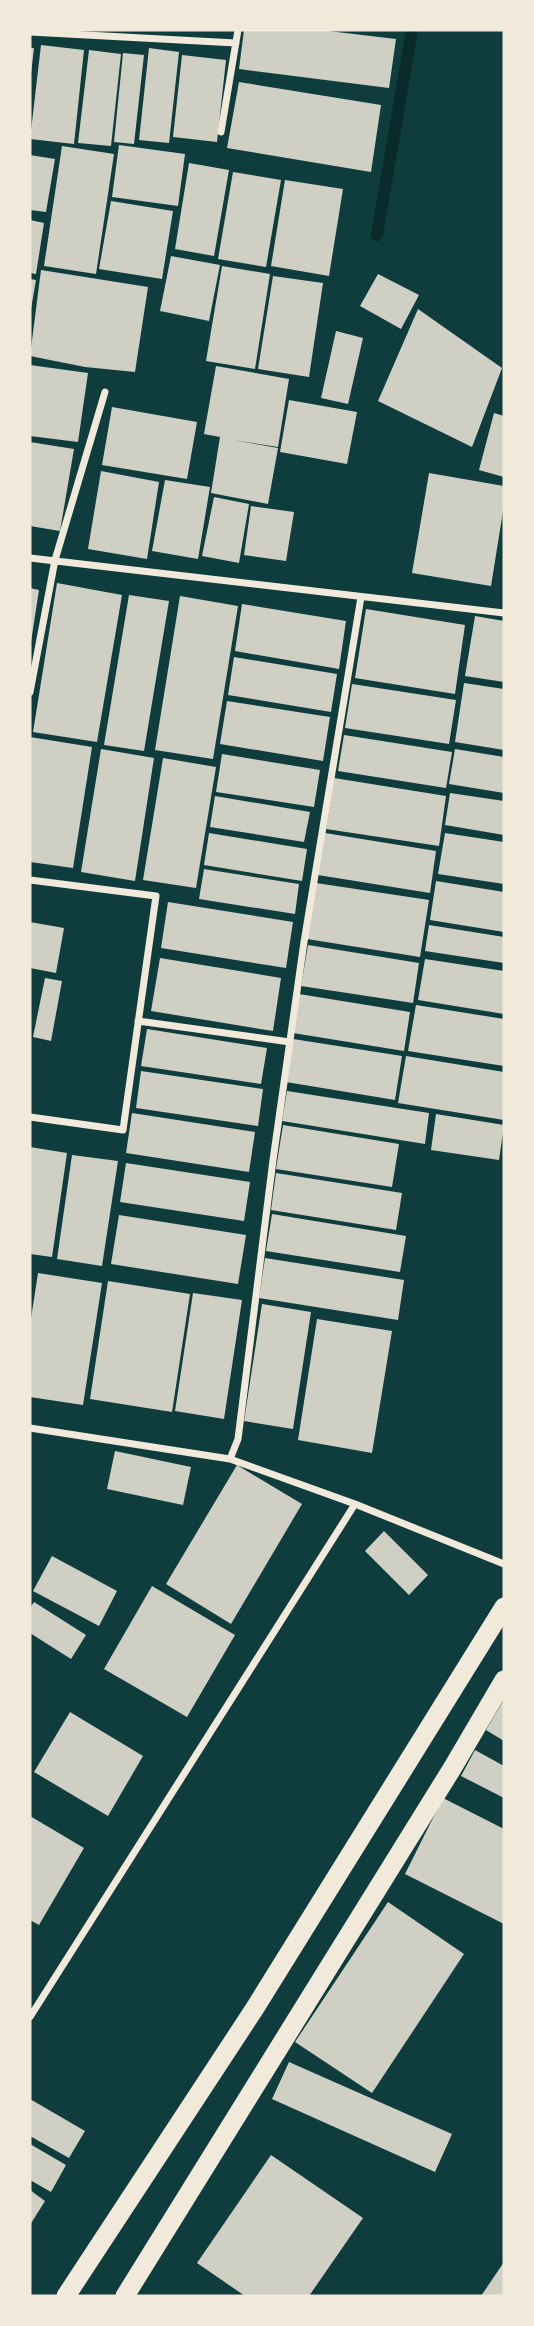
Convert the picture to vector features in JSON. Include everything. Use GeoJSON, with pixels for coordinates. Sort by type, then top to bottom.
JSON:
{"type":"FeatureCollection","features":[{"type":"Feature","properties":{"kind":"highway"},"geometry":{"type":"LineString","coordinates":[[66,2296],[255,2008],[504,1607]]}},
{"type":"Feature","properties":{"kind":"highway"},"geometry":{"type":"LineString","coordinates":[[125,2296],[446,1779],[504,1680]]}},
{"type":"Feature","properties":{"kind":"street"},"geometry":{"type":"LineString","coordinates":[[221,132],[238,30]]}},
{"type":"Feature","properties":{"kind":"street"},"geometry":{"type":"LineString","coordinates":[[30,33],[236,43]]}},
{"type":"Feature","properties":{"kind":"street"},"geometry":{"type":"LineString","coordinates":[[30,692],[55,560],[104,392]]}},
{"type":"Feature","properties":{"kind":"street"},"geometry":{"type":"LineString","coordinates":[[30,558],[504,613]]}},
{"type":"Feature","properties":{"kind":"street"},"geometry":{"type":"LineString","coordinates":[[230,1459],[238,1439],[290,1042],[361,597]]}},
{"type":"Feature","properties":{"kind":"street"},"geometry":{"type":"LineString","coordinates":[[30,880],[156,895],[122,1130],[30,1117]]}},
{"type":"Feature","properties":{"kind":"street"},"geometry":{"type":"LineString","coordinates":[[138,1021],[290,1042]]}},
{"type":"Feature","properties":{"kind":"street"},"geometry":{"type":"LineString","coordinates":[[30,1428],[230,1459],[355,1504],[504,1564]]}},
{"type":"Feature","properties":{"kind":"street"},"geometry":{"type":"LineString","coordinates":[[30,2017],[355,1504]]}},
{"type":"Feature","properties":{"kind":"building"},"geometry":{"type":"Polygon","coordinates":[[[244,30],[320,30],[396,39],[389,88],[239,69],[244,30]]]}},
{"type":"Feature","properties":{"kind":"building"},"geometry":{"type":"Polygon","coordinates":[[[41,45],[84,50],[74,144],[30,139],[41,45]]]}},
{"type":"Feature","properties":{"kind":"building"},"geometry":{"type":"Polygon","coordinates":[[[30,48],[34,48],[31,74],[30,74],[30,48]]]}},
{"type":"Feature","properties":{"kind":"building"},"geometry":{"type":"Polygon","coordinates":[[[149,48],[179,52],[169,143],[139,140],[149,48]]]}},
{"type":"Feature","properties":{"kind":"building"},"geometry":{"type":"Polygon","coordinates":[[[89,50],[121,54],[111,146],[78,143],[89,50]]]}},
{"type":"Feature","properties":{"kind":"building"},"geometry":{"type":"Polygon","coordinates":[[[123,53],[144,55],[134,144],[114,142],[123,53]]]}},
{"type":"Feature","properties":{"kind":"building"},"geometry":{"type":"Polygon","coordinates":[[[182,55],[226,60],[217,142],[173,137],[182,55]]]}},
{"type":"Feature","properties":{"kind":"building"},"geometry":{"type":"Polygon","coordinates":[[[239,82],[381,105],[371,172],[227,148],[239,82]]]}},
{"type":"Feature","properties":{"kind":"building"},"geometry":{"type":"Polygon","coordinates":[[[119,145],[185,154],[178,206],[112,197],[119,145]]]}},
{"type":"Feature","properties":{"kind":"building"},"geometry":{"type":"Polygon","coordinates":[[[62,146],[114,154],[96,274],[44,266],[62,146]]]}},
{"type":"Feature","properties":{"kind":"building"},"geometry":{"type":"Polygon","coordinates":[[[30,155],[55,159],[46,212],[30,210],[30,155]]]}},
{"type":"Feature","properties":{"kind":"building"},"geometry":{"type":"Polygon","coordinates":[[[189,163],[229,170],[214,256],[175,249],[189,163]]]}},
{"type":"Feature","properties":{"kind":"building"},"geometry":{"type":"Polygon","coordinates":[[[233,172],[281,180],[266,267],[218,259],[233,172]]]}},
{"type":"Feature","properties":{"kind":"building"},"geometry":{"type":"Polygon","coordinates":[[[285,180],[343,189],[329,276],[271,266],[285,180]]]}},
{"type":"Feature","properties":{"kind":"building"},"geometry":{"type":"Polygon","coordinates":[[[111,201],[173,211],[162,279],[99,269],[111,201]]]}},
{"type":"Feature","properties":{"kind":"building"},"geometry":{"type":"Polygon","coordinates":[[[30,220],[44,223],[36,274],[30,273],[30,220]]]}},
{"type":"Feature","properties":{"kind":"building"},"geometry":{"type":"Polygon","coordinates":[[[171,256],[220,265],[209,321],[160,311],[171,256]]]}},
{"type":"Feature","properties":{"kind":"building"},"geometry":{"type":"Polygon","coordinates":[[[222,266],[270,274],[255,369],[206,361],[222,266]]]}},
{"type":"Feature","properties":{"kind":"building"},"geometry":{"type":"Polygon","coordinates":[[[41,270],[148,287],[135,372],[85,367],[30,356],[41,270]]]}},
{"type":"Feature","properties":{"kind":"building"},"geometry":{"type":"Polygon","coordinates":[[[378,274],[419,295],[401,329],[360,306],[378,274]]]}},
{"type":"Feature","properties":{"kind":"building"},"geometry":{"type":"Polygon","coordinates":[[[273,276],[323,283],[309,377],[258,369],[273,276]]]}},
{"type":"Feature","properties":{"kind":"building"},"geometry":{"type":"Polygon","coordinates":[[[30,279],[36,280],[31,309],[30,309],[30,279]]]}},
{"type":"Feature","properties":{"kind":"building"},"geometry":{"type":"Polygon","coordinates":[[[418,309],[502,368],[472,447],[378,401],[418,309]]]}},
{"type":"Feature","properties":{"kind":"building"},"geometry":{"type":"Polygon","coordinates":[[[336,331],[363,338],[348,404],[321,398],[336,331]]]}},
{"type":"Feature","properties":{"kind":"building"},"geometry":{"type":"Polygon","coordinates":[[[30,365],[88,373],[78,442],[30,436],[30,365]]]}},
{"type":"Feature","properties":{"kind":"building"},"geometry":{"type":"Polygon","coordinates":[[[216,366],[289,379],[278,447],[233,440],[278,448],[268,504],[211,493],[220,437],[204,434],[216,366]]]}},
{"type":"Feature","properties":{"kind":"building"},"geometry":{"type":"Polygon","coordinates":[[[289,400],[357,412],[347,464],[280,452],[289,400]]]}},
{"type":"Feature","properties":{"kind":"building"},"geometry":{"type":"Polygon","coordinates":[[[112,407],[197,422],[187,479],[102,465],[112,407]]]}},
{"type":"Feature","properties":{"kind":"building"},"geometry":{"type":"Polygon","coordinates":[[[494,413],[504,416],[504,477],[479,470],[494,413]]]}},
{"type":"Feature","properties":{"kind":"building"},"geometry":{"type":"Polygon","coordinates":[[[30,442],[74,449],[60,531],[30,526],[30,442]]]}},
{"type":"Feature","properties":{"kind":"building"},"geometry":{"type":"Polygon","coordinates":[[[101,471],[159,482],[147,559],[88,549],[101,471]]]}},
{"type":"Feature","properties":{"kind":"building"},"geometry":{"type":"Polygon","coordinates":[[[429,473],[504,486],[504,505],[491,586],[412,573],[429,473]]]}},
{"type":"Feature","properties":{"kind":"building"},"geometry":{"type":"Polygon","coordinates":[[[165,480],[210,487],[198,559],[152,551],[165,480]]]}},
{"type":"Feature","properties":{"kind":"building"},"geometry":{"type":"Polygon","coordinates":[[[214,497],[249,504],[239,563],[202,556],[214,497]]]}},
{"type":"Feature","properties":{"kind":"building"},"geometry":{"type":"Polygon","coordinates":[[[251,506],[294,512],[286,561],[244,555],[251,506]]]}},
{"type":"Feature","properties":{"kind":"building"},"geometry":{"type":"Polygon","coordinates":[[[57,583],[122,595],[97,742],[33,732],[57,583]]]}},
{"type":"Feature","properties":{"kind":"building"},"geometry":{"type":"Polygon","coordinates":[[[30,588],[39,590],[31,642],[30,642],[30,588]]]}},
{"type":"Feature","properties":{"kind":"building"},"geometry":{"type":"Polygon","coordinates":[[[129,595],[169,601],[144,751],[104,745],[129,595]]]}},
{"type":"Feature","properties":{"kind":"building"},"geometry":{"type":"Polygon","coordinates":[[[180,596],[238,606],[213,759],[155,750],[180,596]]]}},
{"type":"Feature","properties":{"kind":"building"},"geometry":{"type":"Polygon","coordinates":[[[242,604],[346,621],[339,669],[235,651],[242,604]]]}},
{"type":"Feature","properties":{"kind":"building"},"geometry":{"type":"Polygon","coordinates":[[[366,609],[465,625],[455,694],[355,678],[366,609]]]}},
{"type":"Feature","properties":{"kind":"building"},"geometry":{"type":"Polygon","coordinates":[[[475,616],[504,621],[504,682],[465,676],[475,616]]]}},
{"type":"Feature","properties":{"kind":"building"},"geometry":{"type":"Polygon","coordinates":[[[234,657],[337,674],[331,712],[228,695],[234,657]]]}},
{"type":"Feature","properties":{"kind":"building"},"geometry":{"type":"Polygon","coordinates":[[[464,683],[504,689],[504,750],[455,742],[464,683]]]}},
{"type":"Feature","properties":{"kind":"building"},"geometry":{"type":"Polygon","coordinates":[[[352,684],[456,700],[449,744],[345,728],[352,684]]]}},
{"type":"Feature","properties":{"kind":"building"},"geometry":{"type":"Polygon","coordinates":[[[227,701],[330,717],[323,761],[220,744],[227,701]]]}},
{"type":"Feature","properties":{"kind":"building"},"geometry":{"type":"Polygon","coordinates":[[[344,735],[452,752],[446,788],[338,771],[344,735]]]}},
{"type":"Feature","properties":{"kind":"building"},"geometry":{"type":"Polygon","coordinates":[[[30,737],[92,747],[73,868],[30,862],[30,737]]]}},
{"type":"Feature","properties":{"kind":"building"},"geometry":{"type":"Polygon","coordinates":[[[101,749],[154,758],[135,881],[81,872],[101,749]]]}},
{"type":"Feature","properties":{"kind":"building"},"geometry":{"type":"Polygon","coordinates":[[[455,749],[504,757],[504,793],[449,784],[455,749]]]}},
{"type":"Feature","properties":{"kind":"building"},"geometry":{"type":"Polygon","coordinates":[[[222,754],[320,770],[314,807],[216,792],[222,754]]]}},
{"type":"Feature","properties":{"kind":"building"},"geometry":{"type":"Polygon","coordinates":[[[163,758],[216,767],[196,888],[143,880],[163,758]]]}},
{"type":"Feature","properties":{"kind":"building"},"geometry":{"type":"Polygon","coordinates":[[[334,778],[446,796],[439,846],[326,829],[334,778]]]}},
{"type":"Feature","properties":{"kind":"building"},"geometry":{"type":"Polygon","coordinates":[[[450,793],[504,801],[504,835],[445,825],[450,793]]]}},
{"type":"Feature","properties":{"kind":"building"},"geometry":{"type":"Polygon","coordinates":[[[215,796],[310,812],[304,842],[210,827],[215,796]]]}},
{"type":"Feature","properties":{"kind":"building"},"geometry":{"type":"Polygon","coordinates":[[[209,833],[307,849],[302,881],[204,865],[209,833]]]}},
{"type":"Feature","properties":{"kind":"building"},"geometry":{"type":"Polygon","coordinates":[[[325,833],[436,851],[430,893],[318,875],[325,833]]]}},
{"type":"Feature","properties":{"kind":"building"},"geometry":{"type":"Polygon","coordinates":[[[445,833],[504,842],[504,884],[438,874],[445,833]]]}},
{"type":"Feature","properties":{"kind":"building"},"geometry":{"type":"Polygon","coordinates":[[[204,869],[299,884],[295,914],[199,899],[204,869]]]}},
{"type":"Feature","properties":{"kind":"building"},"geometry":{"type":"Polygon","coordinates":[[[436,881],[504,892],[504,932],[430,920],[436,881]]]}},
{"type":"Feature","properties":{"kind":"building"},"geometry":{"type":"Polygon","coordinates":[[[316,883],[429,900],[420,957],[307,939],[316,883]]]}},
{"type":"Feature","properties":{"kind":"building"},"geometry":{"type":"Polygon","coordinates":[[[168,902],[293,922],[286,968],[161,948],[168,902]]]}},
{"type":"Feature","properties":{"kind":"building"},"geometry":{"type":"Polygon","coordinates":[[[30,922],[64,928],[56,973],[30,968],[30,922]]]}},
{"type":"Feature","properties":{"kind":"building"},"geometry":{"type":"Polygon","coordinates":[[[429,925],[504,937],[504,963],[425,951],[429,925]]]}},
{"type":"Feature","properties":{"kind":"building"},"geometry":{"type":"Polygon","coordinates":[[[308,945],[419,963],[413,1003],[301,986],[308,945]]]}},
{"type":"Feature","properties":{"kind":"building"},"geometry":{"type":"Polygon","coordinates":[[[160,958],[281,978],[273,1031],[151,1011],[160,958]]]}},
{"type":"Feature","properties":{"kind":"building"},"geometry":{"type":"Polygon","coordinates":[[[425,959],[504,971],[504,1014],[418,1000],[425,959]]]}},
{"type":"Feature","properties":{"kind":"building"},"geometry":{"type":"Polygon","coordinates":[[[45,978],[62,981],[51,1041],[33,1037],[45,978]]]}},
{"type":"Feature","properties":{"kind":"building"},"geometry":{"type":"Polygon","coordinates":[[[299,994],[410,1012],[404,1051],[293,1033],[299,994]]]}},
{"type":"Feature","properties":{"kind":"building"},"geometry":{"type":"Polygon","coordinates":[[[416,1005],[504,1019],[504,1066],[408,1051],[416,1005]]]}},
{"type":"Feature","properties":{"kind":"building"},"geometry":{"type":"Polygon","coordinates":[[[147,1029],[267,1048],[261,1084],[141,1066],[147,1029]]]}},
{"type":"Feature","properties":{"kind":"building"},"geometry":{"type":"Polygon","coordinates":[[[293,1039],[402,1056],[395,1100],[286,1082],[293,1039]]]}},
{"type":"Feature","properties":{"kind":"building"},"geometry":{"type":"Polygon","coordinates":[[[406,1056],[504,1072],[504,1120],[398,1103],[406,1056]]]}},
{"type":"Feature","properties":{"kind":"building"},"geometry":{"type":"Polygon","coordinates":[[[141,1071],[263,1089],[258,1126],[136,1108],[141,1071]]]}},
{"type":"Feature","properties":{"kind":"building"},"geometry":{"type":"Polygon","coordinates":[[[287,1091],[429,1113],[425,1144],[282,1121],[287,1091]]]}},
{"type":"Feature","properties":{"kind":"building"},"geometry":{"type":"Polygon","coordinates":[[[132,1113],[255,1132],[249,1172],[126,1153],[132,1113]]]}},
{"type":"Feature","properties":{"kind":"building"},"geometry":{"type":"Polygon","coordinates":[[[436,1114],[504,1125],[499,1160],[431,1150],[436,1114]]]}},
{"type":"Feature","properties":{"kind":"building"},"geometry":{"type":"Polygon","coordinates":[[[283,1125],[399,1144],[392,1187],[276,1169],[283,1125]]]}},
{"type":"Feature","properties":{"kind":"building"},"geometry":{"type":"Polygon","coordinates":[[[30,1147],[67,1153],[52,1257],[30,1254],[30,1147]]]}},
{"type":"Feature","properties":{"kind":"building"},"geometry":{"type":"Polygon","coordinates":[[[72,1155],[118,1161],[102,1266],[57,1259],[72,1155]]]}},
{"type":"Feature","properties":{"kind":"building"},"geometry":{"type":"Polygon","coordinates":[[[126,1163],[250,1182],[244,1221],[120,1202],[126,1163]]]}},
{"type":"Feature","properties":{"kind":"building"},"geometry":{"type":"Polygon","coordinates":[[[276,1173],[402,1193],[396,1230],[271,1210],[276,1173]]]}},
{"type":"Feature","properties":{"kind":"building"},"geometry":{"type":"Polygon","coordinates":[[[272,1214],[406,1236],[400,1272],[266,1251],[272,1214]]]}},
{"type":"Feature","properties":{"kind":"building"},"geometry":{"type":"Polygon","coordinates":[[[119,1215],[246,1235],[238,1284],[111,1264],[119,1215]]]}},
{"type":"Feature","properties":{"kind":"building"},"geometry":{"type":"Polygon","coordinates":[[[265,1258],[404,1280],[398,1320],[259,1298],[265,1258]]]}},
{"type":"Feature","properties":{"kind":"building"},"geometry":{"type":"Polygon","coordinates":[[[38,1273],[102,1283],[83,1405],[30,1397],[30,1325],[38,1273]]]}},
{"type":"Feature","properties":{"kind":"building"},"geometry":{"type":"Polygon","coordinates":[[[108,1281],[190,1294],[172,1412],[90,1399],[108,1281]]]}},
{"type":"Feature","properties":{"kind":"building"},"geometry":{"type":"Polygon","coordinates":[[[193,1293],[242,1300],[224,1419],[175,1411],[193,1293]]]}},
{"type":"Feature","properties":{"kind":"building"},"geometry":{"type":"Polygon","coordinates":[[[262,1304],[311,1312],[293,1429],[244,1421],[262,1304]]]}},
{"type":"Feature","properties":{"kind":"building"},"geometry":{"type":"Polygon","coordinates":[[[317,1319],[392,1331],[372,1453],[298,1440],[317,1319]]]}},
{"type":"Feature","properties":{"kind":"building"},"geometry":{"type":"Polygon","coordinates":[[[115,1451],[191,1467],[183,1505],[107,1489],[115,1451]]]}},
{"type":"Feature","properties":{"kind":"building"},"geometry":{"type":"Polygon","coordinates":[[[237,1465],[302,1504],[231,1624],[166,1584],[237,1465]]]}},
{"type":"Feature","properties":{"kind":"building"},"geometry":{"type":"Polygon","coordinates":[[[384,1531],[428,1575],[409,1595],[365,1551],[384,1531]]]}},
{"type":"Feature","properties":{"kind":"building"},"geometry":{"type":"Polygon","coordinates":[[[52,1556],[117,1591],[99,1626],[33,1591],[52,1556]]]}},
{"type":"Feature","properties":{"kind":"building"},"geometry":{"type":"Polygon","coordinates":[[[152,1586],[235,1635],[187,1717],[104,1669],[152,1586]]]}},
{"type":"Feature","properties":{"kind":"building"},"geometry":{"type":"Polygon","coordinates":[[[34,1602],[86,1635],[71,1659],[30,1633],[30,1608],[34,1602]]]}},
{"type":"Feature","properties":{"kind":"building"},"geometry":{"type":"Polygon","coordinates":[[[504,1699],[504,1741],[486,1730],[504,1699]]]}},
{"type":"Feature","properties":{"kind":"building"},"geometry":{"type":"Polygon","coordinates":[[[70,1712],[143,1756],[108,1816],[34,1772],[70,1712]]]}},
{"type":"Feature","properties":{"kind":"building"},"geometry":{"type":"Polygon","coordinates":[[[475,1750],[504,1766],[504,1798],[461,1776],[475,1750]]]}},
{"type":"Feature","properties":{"kind":"building"},"geometry":{"type":"Polygon","coordinates":[[[443,1798],[504,1829],[504,1924],[405,1874],[443,1798]]]}},
{"type":"Feature","properties":{"kind":"building"},"geometry":{"type":"Polygon","coordinates":[[[30,1816],[84,1848],[39,1925],[30,1920],[30,1816]]]}},
{"type":"Feature","properties":{"kind":"building"},"geometry":{"type":"Polygon","coordinates":[[[388,1902],[464,1954],[372,2093],[295,2042],[388,1902]]]}},
{"type":"Feature","properties":{"kind":"building"},"geometry":{"type":"Polygon","coordinates":[[[289,2062],[452,2134],[435,2172],[272,2099],[289,2062]]]}},
{"type":"Feature","properties":{"kind":"building"},"geometry":{"type":"Polygon","coordinates":[[[30,2099],[85,2131],[69,2158],[30,2136],[30,2099]]]}},
{"type":"Feature","properties":{"kind":"building"},"geometry":{"type":"Polygon","coordinates":[[[30,2144],[66,2165],[51,2192],[30,2180],[30,2144]]]}},
{"type":"Feature","properties":{"kind":"building"},"geometry":{"type":"Polygon","coordinates":[[[271,2155],[363,2218],[309,2296],[245,2296],[197,2263],[271,2155]]]}},
{"type":"Feature","properties":{"kind":"building"},"geometry":{"type":"Polygon","coordinates":[[[30,2190],[45,2201],[30,2225],[30,2190]]]}},
{"type":"Feature","properties":{"kind":"building"},"geometry":{"type":"Polygon","coordinates":[[[504,2262],[504,2296],[481,2296],[504,2262]]]}},
{"type":"Feature","properties":{"kind":"waterway"},"geometry":{"type":"LineString","coordinates":[[377,235],[412,30]]}}]}
